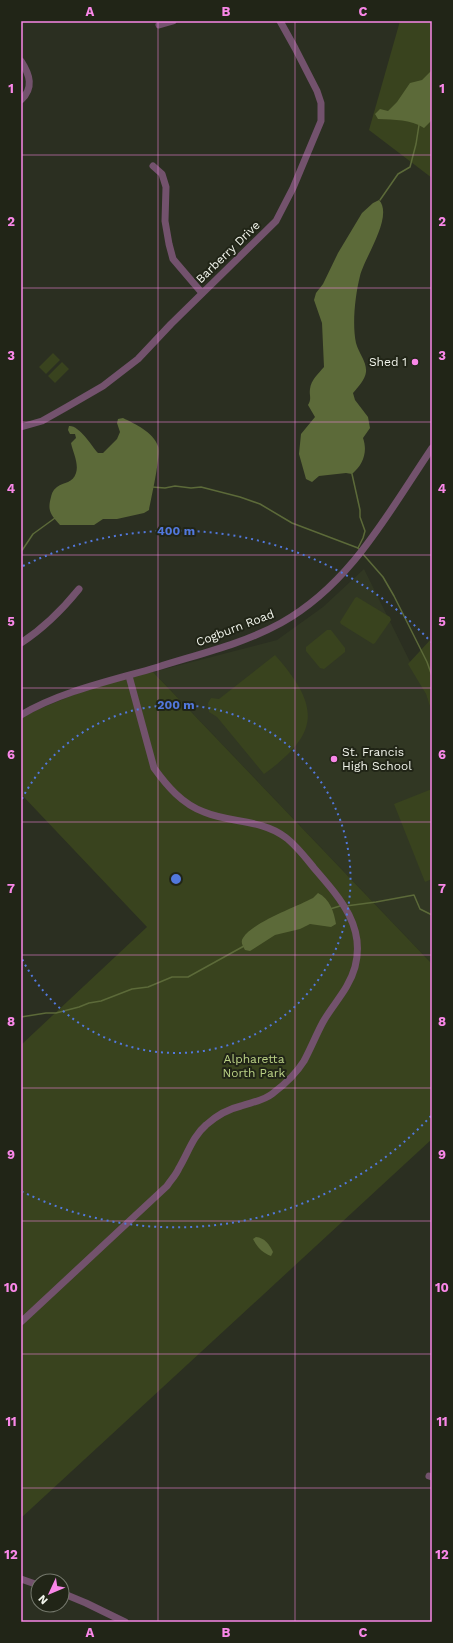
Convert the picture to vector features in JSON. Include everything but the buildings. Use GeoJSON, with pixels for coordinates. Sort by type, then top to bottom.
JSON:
{"type":"FeatureCollection","features":[{"type":"Feature","properties":{"kind":"street"},"geometry":{"type":"LineString","coordinates":[[159,25],[173,21]]}},
{"type":"Feature","properties":{"kind":"street","name":"Barberry Drive"},"geometry":{"type":"LineString","coordinates":[[21,427],[42,421],[103,386],[138,359],[202,293],[276,221],[293,188],[322,121],[321,103],[316,91],[280,21]]}},
{"type":"Feature","properties":{"kind":"street"},"geometry":{"type":"LineString","coordinates":[[21,61],[30,78],[30,88],[21,100]]}},
{"type":"Feature","properties":{"kind":"street"},"geometry":{"type":"LineString","coordinates":[[153,166],[162,174],[166,187],[165,221],[173,259],[202,293]]}},
{"type":"Feature","properties":{"kind":"street","name":"Cogburn Road"},"geometry":{"type":"LineString","coordinates":[[21,715],[70,694],[249,638],[281,623],[310,604],[340,578],[357,558],[432,448]]}},
{"type":"Feature","properties":{"kind":"street"},"geometry":{"type":"LineString","coordinates":[[21,643],[56,615],[79,589]]}},
{"type":"Feature","properties":{"kind":"street"},"geometry":{"type":"LineString","coordinates":[[21,1322],[66,1278],[167,1186],[179,1168],[192,1141],[204,1126],[224,1112],[270,1095],[293,1075],[304,1061],[324,1020],[348,984],[357,958],[358,942],[348,911],[325,880],[290,841],[278,832],[263,826],[214,815],[197,809],[177,795],[159,776],[154,768],[129,676]]}},
{"type":"Feature","properties":{"kind":"street"},"geometry":{"type":"LineString","coordinates":[[70,1596],[86,1602],[125,1622]]}},
{"type":"Feature","properties":{"kind":"shaded area"},"geometry":{"type":"Polygon","coordinates":[[[432,70],[431,121],[424,128],[408,121],[378,119],[375,114],[380,109],[388,111],[397,102],[410,83],[422,80],[432,70]]]}},
{"type":"Feature","properties":{"kind":"shaded area"},"geometry":{"type":"Polygon","coordinates":[[[379,200],[383,207],[383,216],[377,237],[360,276],[354,327],[357,347],[366,368],[363,381],[353,393],[355,400],[368,417],[370,428],[363,438],[365,448],[364,458],[359,467],[352,474],[346,473],[319,476],[312,482],[306,479],[299,454],[301,434],[315,417],[308,405],[311,386],[315,377],[324,367],[322,323],[314,300],[316,293],[323,284],[338,253],[362,213],[373,203],[379,200]]]}},
{"type":"Feature","properties":{"kind":"shaded area"},"geometry":{"type":"Polygon","coordinates":[[[123,418],[148,433],[156,441],[158,446],[159,451],[157,468],[149,510],[144,513],[117,519],[103,519],[94,525],[60,525],[52,515],[49,506],[55,489],[60,485],[71,481],[75,476],[77,469],[71,443],[76,438],[75,434],[70,434],[68,430],[69,426],[81,432],[98,453],[103,453],[117,439],[120,432],[117,423],[118,419],[123,418]]]}},
{"type":"Feature","properties":{"kind":"shaded area","name":"St. Francis High School"},"geometry":{"type":"Polygon","coordinates":[[[364,569],[427,696],[432,713],[432,964],[153,672],[277,640],[323,607],[364,569]]]}},
{"type":"Feature","properties":{"kind":"shaded area"},"geometry":{"type":"Polygon","coordinates":[[[318,893],[326,899],[331,906],[336,924],[331,927],[310,924],[300,929],[275,935],[250,951],[245,950],[242,941],[248,932],[275,915],[313,898],[318,893]]]}},
{"type":"Feature","properties":{"kind":"shaded area"},"geometry":{"type":"Polygon","coordinates":[[[256,1237],[264,1240],[268,1244],[273,1252],[271,1256],[258,1247],[253,1239],[256,1237]]]}},
{"type":"Feature","properties":{"kind":"green space"},"geometry":{"type":"Polygon","coordinates":[[[400,21],[432,21],[432,178],[369,130],[400,21]]]}},
{"type":"Feature","properties":{"kind":"green space"},"geometry":{"type":"Polygon","coordinates":[[[53,353],[60,360],[46,374],[39,367],[53,353]]]}},
{"type":"Feature","properties":{"kind":"green space"},"geometry":{"type":"Polygon","coordinates":[[[62,362],[69,369],[55,383],[48,376],[62,362]]]}},
{"type":"Feature","properties":{"kind":"green space"},"geometry":{"type":"Polygon","coordinates":[[[357,597],[390,617],[391,620],[373,644],[340,622],[357,597]]]}},
{"type":"Feature","properties":{"kind":"green space"},"geometry":{"type":"Polygon","coordinates":[[[327,630],[331,630],[345,648],[345,652],[324,669],[320,668],[306,651],[306,647],[327,630]]]}},
{"type":"Feature","properties":{"kind":"green space"},"geometry":{"type":"Polygon","coordinates":[[[432,638],[432,713],[426,694],[408,664],[432,638]]]}},
{"type":"Feature","properties":{"kind":"green space"},"geometry":{"type":"Polygon","coordinates":[[[275,655],[290,673],[300,689],[306,704],[308,718],[304,732],[296,745],[283,759],[264,774],[217,717],[209,712],[208,703],[211,698],[219,699],[275,655]]]}},
{"type":"Feature","properties":{"kind":"green space","name":"Alpharetta North Park"},"geometry":{"type":"Polygon","coordinates":[[[153,672],[432,964],[432,1139],[21,1518],[21,1045],[147,927],[21,794],[21,718],[105,682],[153,672]]]}},
{"type":"Feature","properties":{"kind":"green space"},"geometry":{"type":"Polygon","coordinates":[[[432,789],[432,879],[425,882],[394,804],[432,789]]]}},
{"type":"Feature","properties":{"kind":"waterway"},"geometry":{"type":"LineString","coordinates":[[380,200],[398,174],[410,167],[419,125]]}},
{"type":"Feature","properties":{"kind":"waterway"},"geometry":{"type":"LineString","coordinates":[[352,474],[360,510],[360,517],[365,531],[358,548]]}},
{"type":"Feature","properties":{"kind":"waterway"},"geometry":{"type":"LineString","coordinates":[[152,487],[201,487],[240,497],[260,504],[292,523],[360,550]]}},
{"type":"Feature","properties":{"kind":"waterway"},"geometry":{"type":"LineString","coordinates":[[21,552],[33,534],[55,518]]}},
{"type":"Feature","properties":{"kind":"waterway"},"geometry":{"type":"LineString","coordinates":[[362,553],[383,577],[394,596],[427,662],[432,676]]}},
{"type":"Feature","properties":{"kind":"waterway"},"geometry":{"type":"LineString","coordinates":[[346,906],[414,895],[420,909],[432,915]]}},
{"type":"Feature","properties":{"kind":"waterway"},"geometry":{"type":"LineString","coordinates":[[330,909],[340,906]]}},
{"type":"Feature","properties":{"kind":"waterway"},"geometry":{"type":"LineString","coordinates":[[21,1017],[56,1013],[101,1001],[132,989],[148,987],[172,977],[188,977],[244,946]]}},
{"type":"Feature","properties":{"kind":"place","name":"Shed 1"},"geometry":{"type":"Point","coordinates":[415,362]}},
{"type":"Feature","properties":{"kind":"place","name":"St. Francis High School"},"geometry":{"type":"Point","coordinates":[334,759]}}]}
